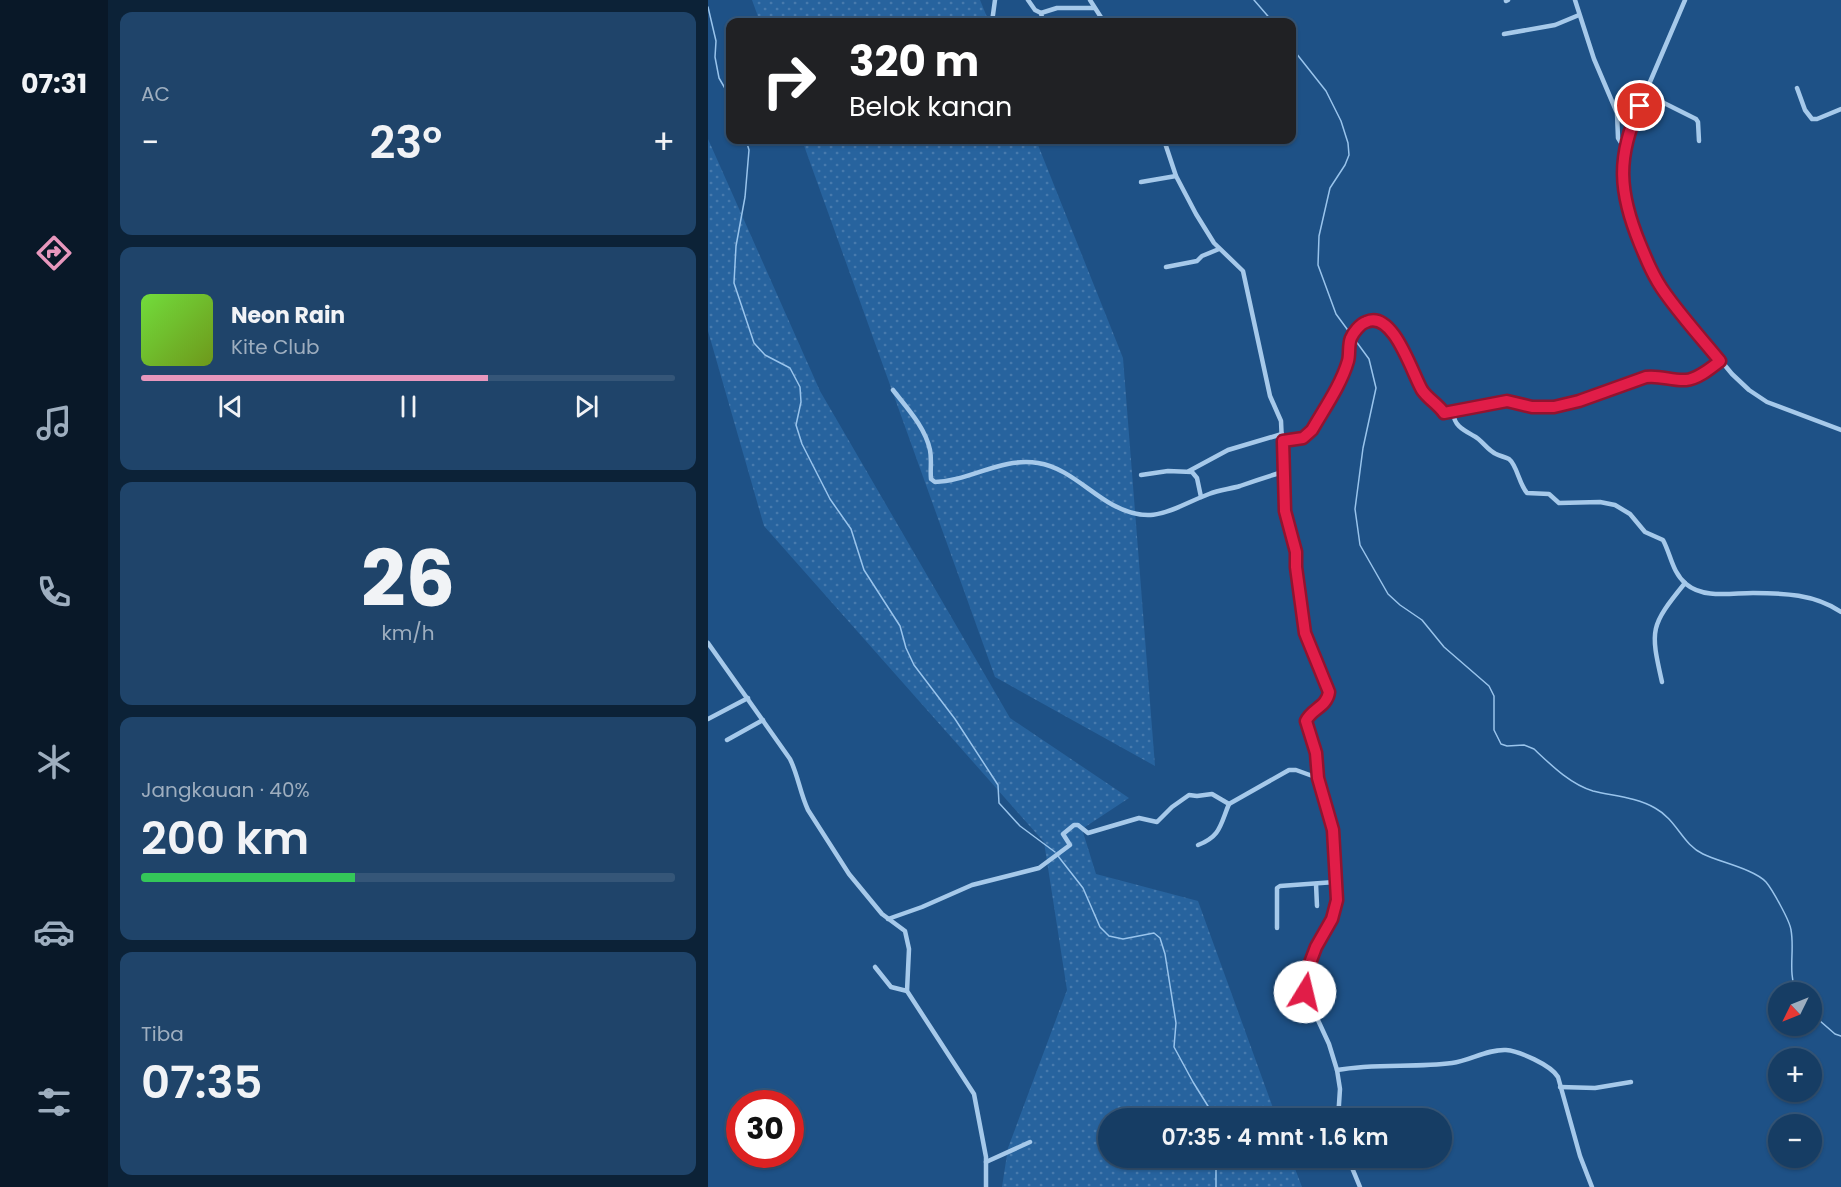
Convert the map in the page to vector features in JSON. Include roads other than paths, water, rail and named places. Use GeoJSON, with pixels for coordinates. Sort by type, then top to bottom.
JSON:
{"type":"FeatureCollection","features":[{"type":"Feature","properties":{"kind":"street"},"geometry":{"type":"LineString","coordinates":[[993,18],[995,0]]}},
{"type":"Feature","properties":{"kind":"street"},"geometry":{"type":"LineString","coordinates":[[1028,0],[1035,10],[1041,13],[1057,8],[1094,8]]}},
{"type":"Feature","properties":{"kind":"street"},"geometry":{"type":"LineString","coordinates":[[1090,0],[1101,18]]}},
{"type":"Feature","properties":{"kind":"street"},"geometry":{"type":"LineString","coordinates":[[1575,0],[1608,95],[1617,112],[1618,138],[1625,149]]}},
{"type":"Feature","properties":{"kind":"street"},"geometry":{"type":"LineString","coordinates":[[1685,0],[1635,117],[1625,149],[1624,199],[1646,257],[1665,293],[1743,386],[1761,399],[1785,410],[1841,430]]}},
{"type":"Feature","properties":{"kind":"street"},"geometry":{"type":"LineString","coordinates":[[1041,13],[1042,18]]}},
{"type":"Feature","properties":{"kind":"street"},"geometry":{"type":"LineString","coordinates":[[1504,34],[1555,25],[1579,15]]}},
{"type":"Feature","properties":{"kind":"street"},"geometry":{"type":"LineString","coordinates":[[1797,88],[1804,110],[1812,119],[1841,109]]}},
{"type":"Feature","properties":{"kind":"street"},"geometry":{"type":"LineString","coordinates":[[1646,94],[1696,119],[1699,141]]}},
{"type":"Feature","properties":{"kind":"street"},"geometry":{"type":"LineString","coordinates":[[1165,144],[1176,176],[1196,214],[1219,249],[1243,271],[1269,390],[1280,416],[1285,511],[1296,552],[1305,633],[1329,692],[1325,702],[1308,716],[1306,721],[1316,753],[1318,778],[1333,830],[1336,908],[1313,953],[1305,988],[1310,1005],[1329,1044],[1337,1070],[1340,1089],[1339,1108]]}},
{"type":"Feature","properties":{"kind":"street"},"geometry":{"type":"LineString","coordinates":[[1141,182],[1176,176]]}},
{"type":"Feature","properties":{"kind":"street"},"geometry":{"type":"LineString","coordinates":[[1166,267],[1197,261],[1202,256],[1219,249]]}},
{"type":"Feature","properties":{"kind":"street"},"geometry":{"type":"LineString","coordinates":[[1283,441],[1303,438],[1312,430],[1348,361],[1352,336],[1362,323],[1368,321],[1376,320],[1383,324],[1406,353],[1424,392],[1444,413],[1507,401],[1537,407],[1562,405],[1646,377],[1691,379],[1720,361]]}},
{"type":"Feature","properties":{"kind":"street"},"geometry":{"type":"LineString","coordinates":[[893,390],[918,423],[927,440],[931,459],[931,478],[935,482],[1003,464],[1027,462],[1054,467],[1115,506],[1145,515],[1168,512],[1201,497],[1283,472]]}},
{"type":"Feature","properties":{"kind":"street"},"geometry":{"type":"LineString","coordinates":[[1454,412],[1455,421],[1467,434],[1473,435],[1494,454],[1510,460],[1515,465],[1517,475],[1527,493],[1549,494],[1559,503],[1600,502],[1623,509],[1645,531],[1663,540],[1673,567],[1685,583],[1706,593],[1790,594],[1824,602],[1841,612]]}},
{"type":"Feature","properties":{"kind":"street"},"geometry":{"type":"LineString","coordinates":[[1142,475],[1189,471],[1228,450],[1282,434]]}},
{"type":"Feature","properties":{"kind":"street"},"geometry":{"type":"LineString","coordinates":[[1189,471],[1197,478],[1201,497]]}},
{"type":"Feature","properties":{"kind":"street"},"geometry":{"type":"LineString","coordinates":[[1662,682],[1653,640],[1655,628],[1666,606],[1685,583]]}},
{"type":"Feature","properties":{"kind":"street"},"geometry":{"type":"LineString","coordinates":[[708,643],[790,759],[797,774],[803,800],[818,828],[849,874],[888,919],[903,928],[907,934],[909,949],[907,991],[970,1086],[977,1104],[986,1162],[986,1187]]}},
{"type":"Feature","properties":{"kind":"street"},"geometry":{"type":"LineString","coordinates":[[708,719],[748,698]]}},
{"type":"Feature","properties":{"kind":"street"},"geometry":{"type":"LineString","coordinates":[[727,740],[763,720]]}},
{"type":"Feature","properties":{"kind":"street"},"geometry":{"type":"LineString","coordinates":[[1198,845],[1214,838],[1230,804],[1289,770],[1318,778]]}},
{"type":"Feature","properties":{"kind":"street"},"geometry":{"type":"LineString","coordinates":[[888,919],[972,885],[1039,868],[1070,845],[1063,834],[1074,825],[1078,825],[1088,833],[1139,818],[1157,822],[1189,795],[1212,794],[1230,804]]}},
{"type":"Feature","properties":{"kind":"street"},"geometry":{"type":"LineString","coordinates":[[1277,928],[1277,888],[1335,882]]}},
{"type":"Feature","properties":{"kind":"street"},"geometry":{"type":"LineString","coordinates":[[1316,884],[1317,906]]}},
{"type":"Feature","properties":{"kind":"street"},"geometry":{"type":"LineString","coordinates":[[875,967],[891,987],[907,991]]}},
{"type":"Feature","properties":{"kind":"street"},"geometry":{"type":"LineString","coordinates":[[1337,1070],[1368,1066],[1452,1063],[1508,1050],[1524,1056],[1554,1071],[1592,1187]]}},
{"type":"Feature","properties":{"kind":"street"},"geometry":{"type":"LineString","coordinates":[[1560,1087],[1594,1088],[1631,1082]]}},
{"type":"Feature","properties":{"kind":"street"},"geometry":{"type":"LineString","coordinates":[[986,1162],[1030,1142]]}},
{"type":"Feature","properties":{"kind":"street"},"geometry":{"type":"LineString","coordinates":[[1352,1168],[1360,1187]]}},
{"type":"Feature","properties":{"kind":"waterway"},"geometry":{"type":"LineString","coordinates":[[1254,0],[1270,18]]}},
{"type":"Feature","properties":{"kind":"waterway"},"geometry":{"type":"LineString","coordinates":[[708,7],[716,41],[715,57],[719,78],[726,90]]}},
{"type":"Feature","properties":{"kind":"waterway"},"geometry":{"type":"LineString","coordinates":[[1296,53],[1326,91],[1341,121],[1348,143],[1349,155],[1330,188],[1319,236],[1318,265],[1336,314],[1369,359],[1376,388],[1363,448],[1355,509],[1360,545],[1388,594],[1422,620],[1444,647],[1489,686],[1494,696],[1494,730],[1501,744],[1524,745],[1534,749],[1561,773],[1585,788],[1648,804],[1663,813],[1696,850],[1753,873],[1766,882],[1790,926],[1793,982]]}},
{"type":"Feature","properties":{"kind":"waterway"},"geometry":{"type":"LineString","coordinates":[[747,144],[749,150],[745,197],[736,246],[734,283],[754,343],[765,355],[790,368],[800,387],[801,402],[796,425],[802,444],[830,499],[851,529],[864,570],[900,626],[914,665],[955,719],[998,785],[999,803],[1020,826],[1055,852]]}},
{"type":"Feature","properties":{"kind":"waterway"},"geometry":{"type":"LineString","coordinates":[[1058,856],[1083,888],[1100,927],[1109,936],[1123,939],[1154,933],[1160,938],[1165,954],[1176,1023],[1174,1047],[1209,1108]]}},
{"type":"Feature","properties":{"kind":"waterway"},"geometry":{"type":"LineString","coordinates":[[1822,1023],[1835,1034],[1841,1036]]}},
{"type":"Feature","properties":{"kind":"waterway"},"geometry":{"type":"LineString","coordinates":[[1216,1168],[1216,1187]]}}]}
